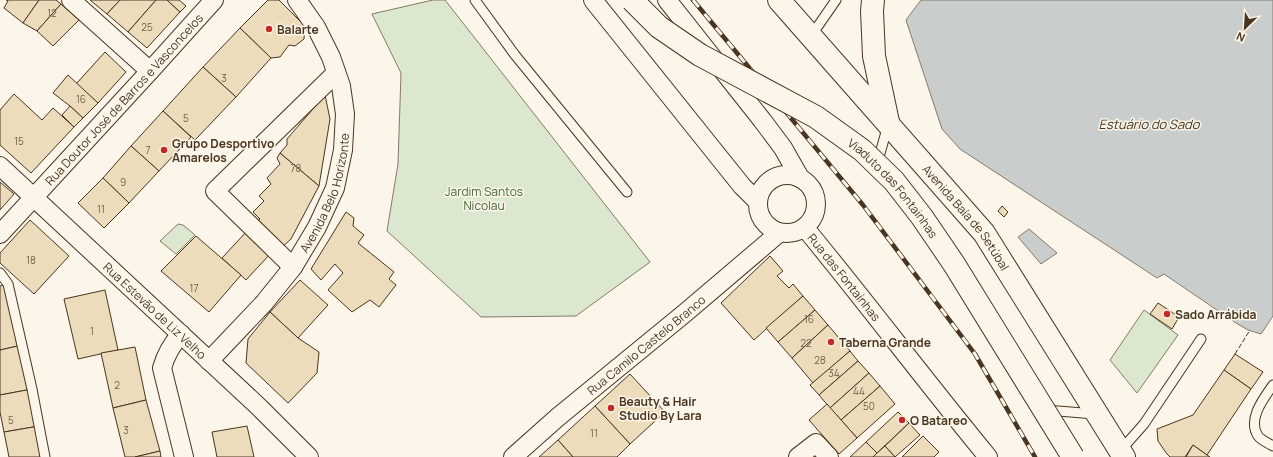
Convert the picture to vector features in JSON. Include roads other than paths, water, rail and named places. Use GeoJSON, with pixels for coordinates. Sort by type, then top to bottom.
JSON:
{"type":"FeatureCollection","features":[{"type":"Feature","properties":{"kind":"main road","name":"Viaduto das Fontainhas"},"geometry":{"type":"LineString","coordinates":[[632,0],[659,27],[700,55],[816,117],[862,150],[894,181],[922,217],[954,264],[1074,457]]}},
{"type":"Feature","properties":{"kind":"main road","name":"Avenida Baía de Setúbal"},"geometry":{"type":"LineString","coordinates":[[779,0],[984,233],[1122,454]]}},
{"type":"Feature","properties":{"kind":"main road"},"geometry":{"type":"LineString","coordinates":[[873,0],[874,56],[888,123]]}},
{"type":"Feature","properties":{"kind":"street"},"geometry":{"type":"LineString","coordinates":[[71,0],[150,71]]}},
{"type":"Feature","properties":{"kind":"street","name":"Rua Doutor José de Barros e Vasconcelos"},"geometry":{"type":"LineString","coordinates":[[0,234],[214,0]]}},
{"type":"Feature","properties":{"kind":"street","name":"Avenida Belo Horizonte"},"geometry":{"type":"LineString","coordinates":[[209,360],[264,303],[293,267],[317,227],[335,188],[339,172],[343,150],[345,114],[341,86],[331,57],[316,27],[297,0]]}},
{"type":"Feature","properties":{"kind":"street"},"geometry":{"type":"LineString","coordinates":[[593,0],[742,186],[757,201]]}},
{"type":"Feature","properties":{"kind":"street"},"geometry":{"type":"LineString","coordinates":[[666,0],[762,120],[783,148],[800,178]]}},
{"type":"Feature","properties":{"kind":"street"},"geometry":{"type":"LineString","coordinates":[[293,267],[214,191],[336,73]]}},
{"type":"Feature","properties":{"kind":"street","name":"Rua Estevão de Liz Velho"},"geometry":{"type":"LineString","coordinates":[[0,166],[182,334],[309,457]]}},
{"type":"Feature","properties":{"kind":"street"},"geometry":{"type":"LineString","coordinates":[[781,175],[791,175],[800,178],[808,184],[814,192],[816,212],[812,221],[805,228],[792,233],[779,233],[769,228],[762,221],[758,212],[757,201],[760,192],[772,178],[781,175]]}},
{"type":"Feature","properties":{"kind":"street","name":"Rua das Fontaínhas"},"geometry":{"type":"LineString","coordinates":[[805,228],[988,457]]}},
{"type":"Feature","properties":{"kind":"street","name":"Rua Camilo Castelo Branco"},"geometry":{"type":"LineString","coordinates":[[513,457],[558,416],[685,313],[779,233]]}},
{"type":"Feature","properties":{"kind":"street"},"geometry":{"type":"LineString","coordinates":[[182,334],[166,354],[162,368],[184,457]]}},
{"type":"Feature","properties":{"kind":"street"},"geometry":{"type":"LineString","coordinates":[[798,457],[816,443],[829,457]]}},
{"type":"Feature","properties":{"kind":"lane"},"geometry":{"type":"LineString","coordinates":[[475,0],[515,55],[627,192]]}},
{"type":"Feature","properties":{"kind":"lane"},"geometry":{"type":"LineString","coordinates":[[810,36],[836,0]]}},
{"type":"Feature","properties":{"kind":"lane"},"geometry":{"type":"LineString","coordinates":[[888,123],[876,169],[912,208],[965,278],[1046,410],[1096,414]]}},
{"type":"Feature","properties":{"kind":"lane"},"geometry":{"type":"LineString","coordinates":[[0,273],[8,284],[32,389],[45,457]]}},
{"type":"Feature","properties":{"kind":"lane"},"geometry":{"type":"LineString","coordinates":[[1122,454],[1201,339]]}},
{"type":"Feature","properties":{"kind":"lane"},"geometry":{"type":"LineString","coordinates":[[1273,385],[1260,405],[1256,414],[1254,427],[1258,437],[1273,446]]}},
{"type":"Feature","properties":{"kind":"water","name":"Estuário do Sado"},"geometry":{"type":"Polygon","coordinates":[[[921,0],[1273,0],[1273,316],[1261,334],[1248,330],[1236,323],[1164,274],[1157,278],[960,149],[942,129],[906,20],[921,0]]]}},
{"type":"Feature","properties":{"kind":"water"},"geometry":{"type":"Polygon","coordinates":[[[1029,229],[1057,253],[1041,264],[1018,237],[1029,229]]]}},
{"type":"Feature","properties":{"kind":"railway"},"geometry":{"type":"LineString","coordinates":[[693,0],[863,205],[975,354],[1035,457]]}},
{"type":"Feature","properties":{"kind":"place","name":"Balarte"},"geometry":{"type":"Point","coordinates":[269,29]}},
{"type":"Feature","properties":{"kind":"place","name":"Grupo Desportivo Amarelos"},"geometry":{"type":"Point","coordinates":[164,150]}},
{"type":"Feature","properties":{"kind":"place","name":"Sado Arrábida"},"geometry":{"type":"Point","coordinates":[1167,314]}},
{"type":"Feature","properties":{"kind":"place","name":"Taberna Grande"},"geometry":{"type":"Point","coordinates":[831,342]}},
{"type":"Feature","properties":{"kind":"place","name":"Beauty & Hair Studio By Lara"},"geometry":{"type":"Point","coordinates":[611,408]}},
{"type":"Feature","properties":{"kind":"place","name":"O Batareo"},"geometry":{"type":"Point","coordinates":[902,420]}},
{"type":"Feature","properties":{"kind":"park label","name":"Jardim Santos Nicolau"},"geometry":{"type":"Point","coordinates":[484,198]}}]}
